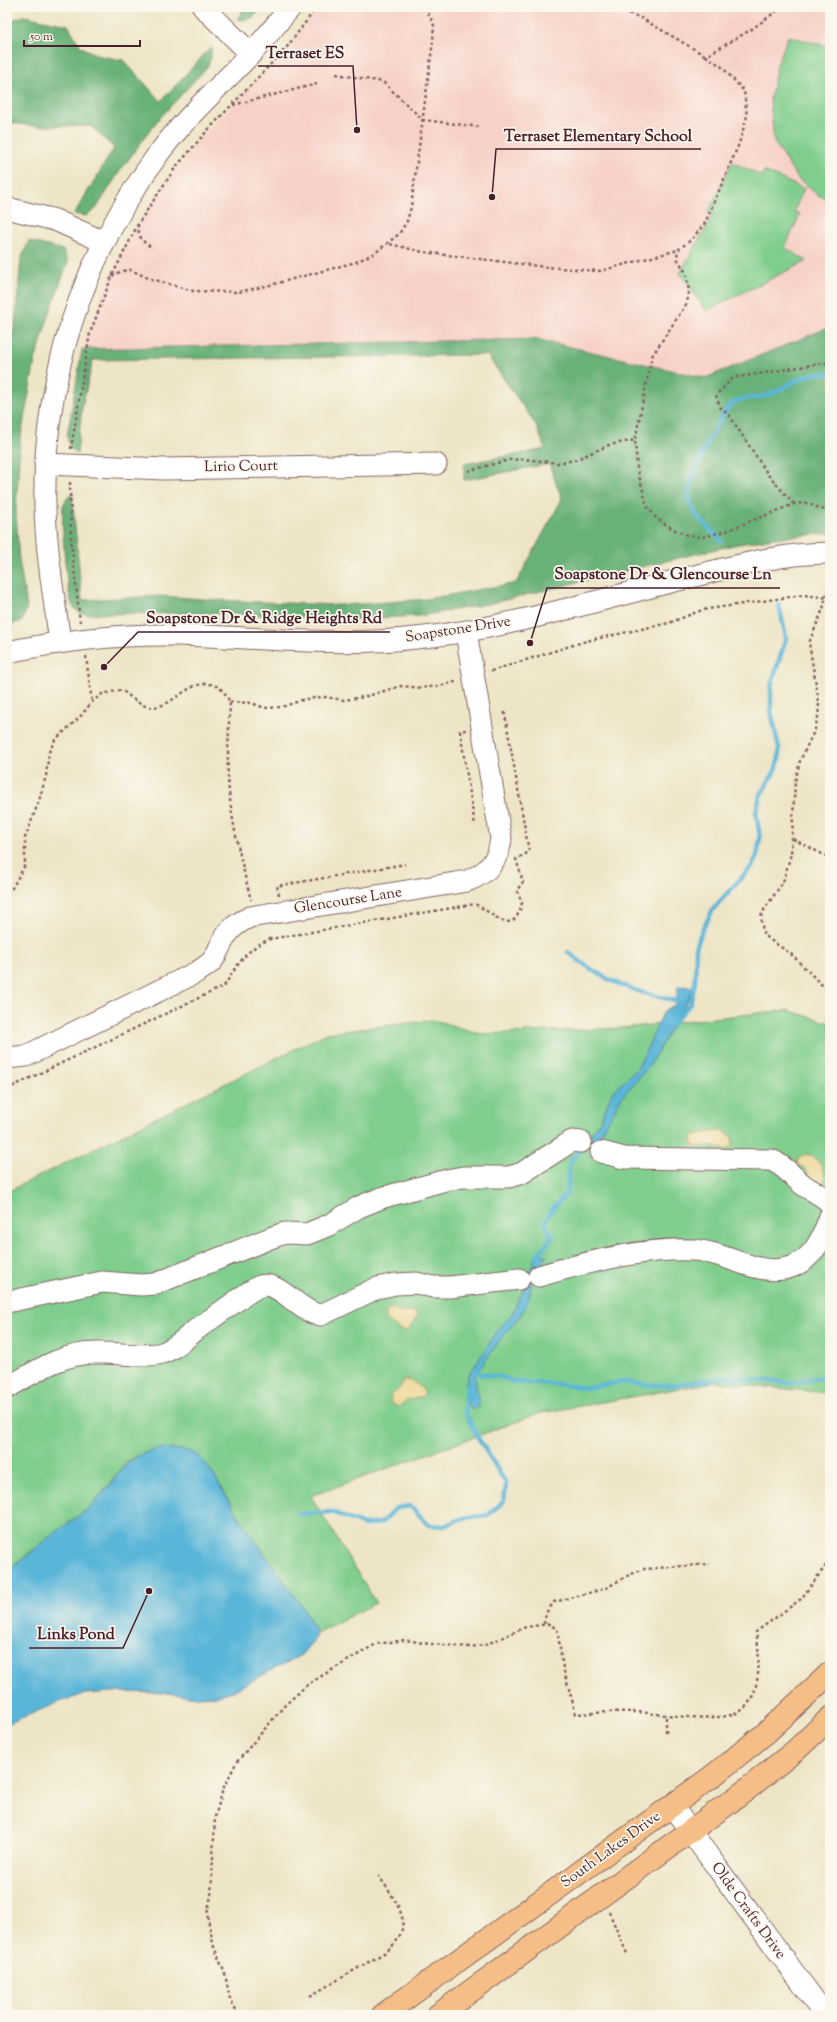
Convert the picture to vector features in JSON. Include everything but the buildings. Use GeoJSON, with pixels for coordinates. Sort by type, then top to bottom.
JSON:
{"type":"FeatureCollection","features":[{"type":"Feature","properties":{"kind":"main road","name":"South Lakes Drive"},"geometry":{"type":"LineString","coordinates":[[383,2015],[672,1806],[762,1736],[830,1673]]}},
{"type":"Feature","properties":{"kind":"main road","name":"South Lakes Drive"},"geometry":{"type":"LineString","coordinates":[[438,2015],[691,1831],[774,1768],[830,1718]]}},
{"type":"Feature","properties":{"kind":"street"},"geometry":{"type":"LineString","coordinates":[[203,7],[251,54]]}},
{"type":"Feature","properties":{"kind":"street"},"geometry":{"type":"LineString","coordinates":[[60,642],[48,556],[45,507],[45,464],[50,410],[58,366],[86,280],[104,242],[131,194],[160,152],[189,117],[251,54],[291,7]]}},
{"type":"Feature","properties":{"kind":"street"},"geometry":{"type":"LineString","coordinates":[[7,208],[55,220],[104,242]]}},
{"type":"Feature","properties":{"kind":"street","name":"Lirio Court"},"geometry":{"type":"LineString","coordinates":[[45,464],[164,469],[436,464]]}},
{"type":"Feature","properties":{"kind":"street","name":"Soapstone Drive"},"geometry":{"type":"LineString","coordinates":[[7,652],[83,638],[177,635],[362,642],[466,632],[522,620],[741,564],[785,557],[830,553]]}},
{"type":"Feature","properties":{"kind":"street","name":"Glencourse Lane"},"geometry":{"type":"LineString","coordinates":[[7,1058],[26,1056],[209,965],[216,957],[225,937],[239,922],[256,916],[282,911],[467,881],[479,876],[495,862],[501,839],[466,632]]}},
{"type":"Feature","properties":{"kind":"street"},"geometry":{"type":"LineString","coordinates":[[7,1302],[102,1282],[141,1285],[155,1284],[285,1233],[307,1234],[329,1225],[358,1207],[381,1198],[463,1177],[509,1177],[522,1173],[572,1141],[581,1142]]}},
{"type":"Feature","properties":{"kind":"street"},"geometry":{"type":"LineString","coordinates":[[601,1152],[624,1158],[771,1160],[782,1164],[806,1186],[822,1195],[830,1203]]}},
{"type":"Feature","properties":{"kind":"street"},"geometry":{"type":"LineString","coordinates":[[539,1276],[578,1264],[665,1250],[695,1250],[755,1268],[774,1270],[790,1267],[804,1261],[815,1250],[825,1233],[830,1216]]}},
{"type":"Feature","properties":{"kind":"street"},"geometry":{"type":"LineString","coordinates":[[7,1388],[42,1367],[74,1355],[94,1352],[163,1353],[176,1346],[260,1286],[270,1286],[313,1315],[321,1315],[377,1288],[396,1284],[416,1283],[433,1287],[450,1287],[519,1279]]}},
{"type":"Feature","properties":{"kind":"street","name":"Olde Crafts Drive"},"geometry":{"type":"LineString","coordinates":[[672,1806],[825,2015]]}},
{"type":"Feature","properties":{"kind":"path"},"geometry":{"type":"LineString","coordinates":[[92,702],[71,540],[70,465],[71,436],[90,333],[112,276],[138,224],[175,168],[207,131],[287,47],[317,7]]}},
{"type":"Feature","properties":{"kind":"path"},"geometry":{"type":"LineString","coordinates":[[112,276],[122,271],[131,270],[156,281],[193,291],[238,292],[267,286],[356,262],[389,244],[399,234],[407,221],[411,207],[434,25],[424,7]]}},
{"type":"Feature","properties":{"kind":"path"},"geometry":{"type":"LineString","coordinates":[[389,244],[423,252],[546,267],[600,271],[678,250],[692,239],[704,223],[739,144],[747,116],[744,91],[721,66],[706,56],[641,18],[612,7]]}},
{"type":"Feature","properties":{"kind":"path"},"geometry":{"type":"LineString","coordinates":[[706,56],[752,29],[782,7]]}},
{"type":"Feature","properties":{"kind":"path"},"geometry":{"type":"LineString","coordinates":[[336,74],[383,82],[423,120],[480,127]]}},
{"type":"Feature","properties":{"kind":"path"},"geometry":{"type":"LineString","coordinates":[[233,105],[317,84]]}},
{"type":"Feature","properties":{"kind":"path"},"geometry":{"type":"LineString","coordinates":[[138,224],[138,234],[142,242],[153,248]]}},
{"type":"Feature","properties":{"kind":"path"},"geometry":{"type":"LineString","coordinates":[[678,250],[677,258],[686,273],[689,291],[687,303],[652,356],[635,440],[637,468],[648,506],[657,519],[673,530],[687,535],[702,537],[726,531],[794,504],[806,503],[830,512]]}},
{"type":"Feature","properties":{"kind":"path"},"geometry":{"type":"LineString","coordinates":[[794,504],[769,476],[730,416],[720,407],[716,395],[734,378],[830,362]]}},
{"type":"Feature","properties":{"kind":"path"},"geometry":{"type":"LineString","coordinates":[[468,471],[510,460],[524,458],[558,463],[575,460],[609,445],[635,440]]}},
{"type":"Feature","properties":{"kind":"path"},"geometry":{"type":"LineString","coordinates":[[828,588],[826,598],[809,643],[819,703],[818,717],[815,729],[800,761],[795,788],[793,839],[788,869],[774,897],[762,912],[761,926],[763,933],[769,939],[791,954],[830,993]]}},
{"type":"Feature","properties":{"kind":"path"},"geometry":{"type":"LineString","coordinates":[[230,702],[251,703],[265,708],[282,707],[305,699],[325,697],[344,700],[401,686],[422,688],[444,685],[586,641],[669,623],[702,610],[803,595],[830,598]]}},
{"type":"Feature","properties":{"kind":"path"},"geometry":{"type":"LineString","coordinates":[[7,892],[11,890],[25,865],[25,838],[39,801],[46,776],[49,752],[55,740],[80,717],[92,702],[102,694],[122,690],[140,704],[149,707],[158,707],[168,703],[196,684],[210,684],[222,689],[230,702],[228,780],[237,837],[256,916]]}},
{"type":"Feature","properties":{"kind":"path"},"geometry":{"type":"LineString","coordinates":[[7,1089],[224,986],[245,955],[256,945],[270,939],[475,904],[484,908],[502,922],[510,922],[515,918],[522,903],[517,890],[523,882],[516,859],[529,852],[504,709]]}},
{"type":"Feature","properties":{"kind":"path"},"geometry":{"type":"LineString","coordinates":[[793,839],[830,858]]}},
{"type":"Feature","properties":{"kind":"path"},"geometry":{"type":"LineString","coordinates":[[282,911],[277,886],[405,864]]}},
{"type":"Feature","properties":{"kind":"path"},"geometry":{"type":"LineString","coordinates":[[7,1136],[11,1144]]}},
{"type":"Feature","properties":{"kind":"path"},"geometry":{"type":"LineString","coordinates":[[239,2015],[230,1999],[225,1974],[214,1947],[207,1914],[211,1896],[215,1817],[223,1789],[236,1763],[285,1705],[308,1684],[376,1644],[405,1640],[469,1646],[485,1645],[526,1628],[549,1624],[557,1629],[564,1668],[576,1714],[633,1712],[666,1716],[714,1717],[731,1715],[742,1710],[750,1701],[755,1687],[759,1665],[759,1649],[756,1632],[801,1599],[830,1560]]}},
{"type":"Feature","properties":{"kind":"path"},"geometry":{"type":"LineString","coordinates":[[544,1624],[546,1613],[554,1602],[604,1589],[629,1574],[644,1569],[709,1564]]}},
{"type":"Feature","properties":{"kind":"path"},"geometry":{"type":"LineString","coordinates":[[666,1716],[666,1732]]}},
{"type":"Feature","properties":{"kind":"path"},"geometry":{"type":"LineString","coordinates":[[310,1996],[386,1952],[396,1944],[402,1934],[402,1915],[379,1876]]}},
{"type":"Feature","properties":{"kind":"path"},"geometry":{"type":"LineString","coordinates":[[608,1911],[628,1956]]}},
{"type":"Feature","properties":{"kind":"shaded area"},"geometry":{"type":"Polygon","coordinates":[[[319,7],[830,7],[830,327],[705,378],[536,339],[82,349],[95,310],[113,267],[129,237],[160,188],[204,134],[288,48],[319,7]]]}},
{"type":"Feature","properties":{"kind":"green space"},"geometry":{"type":"Polygon","coordinates":[[[245,7],[263,7],[252,18],[245,20],[237,19],[245,7]]]}},
{"type":"Feature","properties":{"kind":"green space"},"geometry":{"type":"Polygon","coordinates":[[[24,16],[68,25],[81,47],[100,56],[123,60],[161,101],[211,47],[211,58],[207,67],[157,121],[120,171],[96,209],[86,216],[74,214],[114,148],[91,126],[32,126],[7,122],[7,21],[24,16]]]}},
{"type":"Feature","properties":{"kind":"green space"},"geometry":{"type":"Polygon","coordinates":[[[788,36],[830,47],[830,200],[818,195],[798,179],[774,142],[770,100],[777,65],[788,36]]]}},
{"type":"Feature","properties":{"kind":"green space"},"geometry":{"type":"Polygon","coordinates":[[[732,162],[762,176],[764,171],[804,189],[794,211],[800,214],[785,248],[807,261],[706,311],[680,273],[713,215],[708,213],[732,162]]]}},
{"type":"Feature","properties":{"kind":"green space"},"geometry":{"type":"Polygon","coordinates":[[[29,241],[63,250],[68,262],[49,315],[35,361],[20,441],[16,511],[19,560],[27,607],[22,621],[7,626],[7,362],[15,323],[21,259],[29,241]]]}},
{"type":"Feature","properties":{"kind":"green space"},"geometry":{"type":"Polygon","coordinates":[[[830,327],[830,533],[775,538],[733,545],[488,604],[419,616],[356,619],[209,613],[86,614],[76,610],[70,599],[63,541],[63,506],[72,494],[82,600],[160,596],[336,605],[426,599],[516,583],[562,499],[549,464],[464,480],[464,464],[545,449],[536,425],[487,355],[93,360],[82,407],[77,454],[70,448],[67,437],[82,349],[536,339],[705,378],[830,327]]]}},
{"type":"Feature","properties":{"kind":"green space"},"geometry":{"type":"Polygon","coordinates":[[[787,1010],[830,1023],[829,1393],[715,1382],[541,1413],[311,1496],[376,1603],[316,1633],[305,1611],[244,1525],[210,1469],[199,1457],[189,1451],[136,1456],[126,1463],[94,1503],[79,1517],[60,1529],[7,1571],[7,1192],[327,1033],[434,1020],[481,1034],[623,1028],[787,1010]]]}},
{"type":"Feature","properties":{"kind":"sand"},"geometry":{"type":"Polygon","coordinates":[[[722,1131],[732,1136],[733,1146],[730,1148],[724,1149],[712,1145],[696,1147],[692,1143],[692,1138],[696,1134],[722,1131]]]}},
{"type":"Feature","properties":{"kind":"sand"},"geometry":{"type":"Polygon","coordinates":[[[806,1154],[817,1160],[824,1172],[825,1181],[821,1185],[811,1180],[805,1168],[797,1164],[798,1159],[806,1154]]]}},
{"type":"Feature","properties":{"kind":"sand"},"geometry":{"type":"Polygon","coordinates":[[[393,1308],[401,1312],[415,1312],[417,1317],[408,1331],[400,1330],[386,1320],[386,1311],[393,1308]]]}},
{"type":"Feature","properties":{"kind":"sand"},"geometry":{"type":"Polygon","coordinates":[[[405,1380],[417,1384],[425,1394],[419,1398],[407,1400],[398,1407],[391,1403],[390,1398],[392,1394],[400,1388],[405,1380]]]}},
{"type":"Feature","properties":{"kind":"water"},"geometry":{"type":"Polygon","coordinates":[[[678,986],[692,987],[689,998],[649,1066],[622,1097],[595,1145],[587,1141],[603,1115],[612,1092],[638,1068],[664,1011],[676,1004],[678,986]]]}},
{"type":"Feature","properties":{"kind":"water"},"geometry":{"type":"Polygon","coordinates":[[[537,1252],[547,1256],[533,1280],[527,1304],[520,1316],[500,1340],[475,1375],[479,1407],[472,1410],[469,1405],[465,1388],[468,1376],[500,1327],[512,1314],[525,1286],[537,1252]]]}},
{"type":"Feature","properties":{"kind":"water"},"geometry":{"type":"Polygon","coordinates":[[[164,1448],[189,1451],[200,1457],[210,1469],[244,1525],[305,1611],[316,1633],[314,1640],[301,1655],[233,1691],[216,1696],[197,1697],[167,1693],[110,1692],[86,1694],[62,1701],[7,1724],[7,1571],[92,1505],[129,1462],[149,1451],[164,1448]]]}},
{"type":"Feature","properties":{"kind":"waterway"},"geometry":{"type":"LineString","coordinates":[[721,541],[697,516],[690,504],[689,498],[693,478],[705,448],[720,419],[733,403],[742,399],[766,396],[806,376],[822,373],[830,374]]}},
{"type":"Feature","properties":{"kind":"waterway"},"geometry":{"type":"LineString","coordinates":[[672,1024],[690,1004],[695,984],[696,948],[702,930],[714,908],[752,866],[757,856],[760,838],[756,812],[760,796],[775,771],[779,759],[779,748],[771,711],[771,686],[786,638],[779,605]]}},
{"type":"Feature","properties":{"kind":"waterway"},"geometry":{"type":"LineString","coordinates":[[568,952],[596,972],[622,985],[649,994],[682,1002]]}},
{"type":"Feature","properties":{"kind":"waterway"},"geometry":{"type":"LineString","coordinates":[[536,1257],[552,1237],[545,1222],[552,1209],[567,1193],[570,1161],[582,1148]]}},
{"type":"Feature","properties":{"kind":"waterway"},"geometry":{"type":"LineString","coordinates":[[475,1369],[480,1374],[502,1377],[514,1382],[557,1384],[585,1388],[621,1382],[673,1385],[728,1377],[790,1383],[823,1377]]}},
{"type":"Feature","properties":{"kind":"waterway"},"geometry":{"type":"LineString","coordinates":[[299,1514],[332,1512],[364,1525],[381,1523],[396,1508],[410,1506],[429,1525],[444,1526],[463,1518],[488,1515],[504,1501],[506,1483],[477,1436],[465,1412],[467,1387]]}},
{"type":"Feature","properties":{"kind":"place","name":"Terraset ES"},"geometry":{"type":"Point","coordinates":[357,130]}},
{"type":"Feature","properties":{"kind":"place","name":"Terraset Elementary School"},"geometry":{"type":"Point","coordinates":[492,197]}},
{"type":"Feature","properties":{"kind":"place","name":"Soapstone Dr & Glencourse Ln"},"geometry":{"type":"Point","coordinates":[530,643]}},
{"type":"Feature","properties":{"kind":"place","name":"Soapstone Dr & Ridge Heights Rd"},"geometry":{"type":"Point","coordinates":[104,667]}},
{"type":"Feature","properties":{"kind":"place","name":"Links Pond"},"geometry":{"type":"Point","coordinates":[149,1591]}}]}
